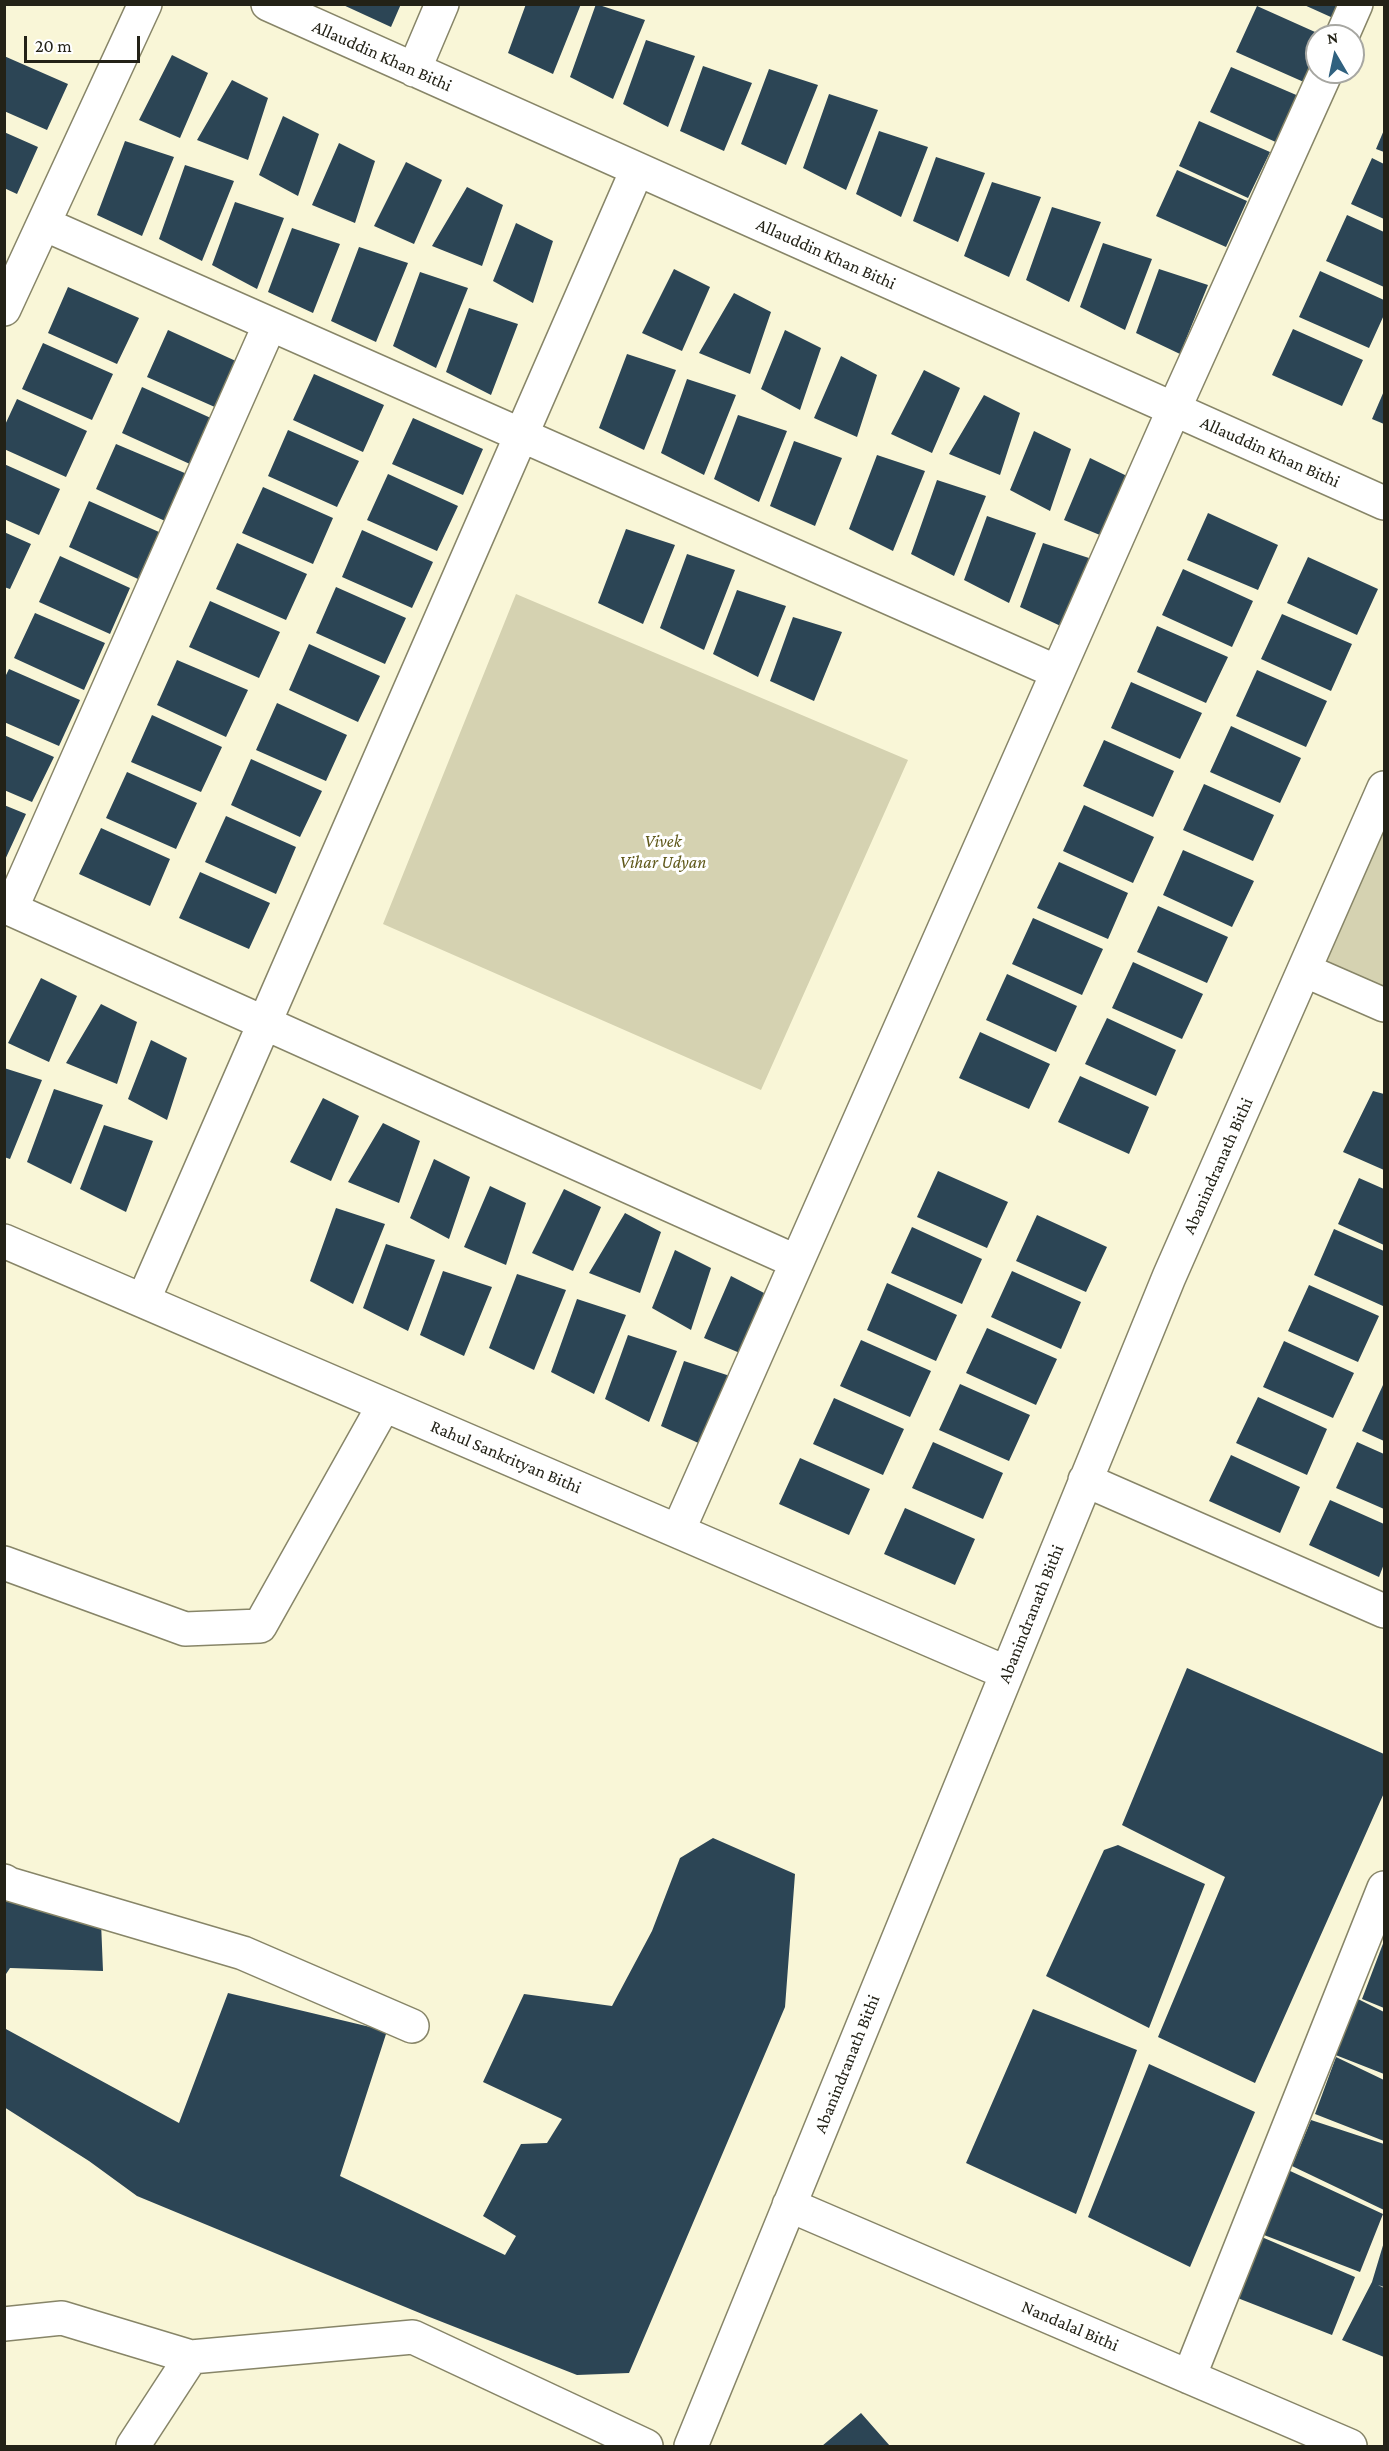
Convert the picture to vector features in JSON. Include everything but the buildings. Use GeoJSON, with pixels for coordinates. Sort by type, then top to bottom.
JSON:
{"type":"FeatureCollection","features":[{"type":"Feature","properties":{"kind":"street"},"geometry":{"type":"LineString","coordinates":[[4,309],[145,4]]}},
{"type":"Feature","properties":{"kind":"street","name":"Allauddin Khan Bithi"},"geometry":{"type":"LineString","coordinates":[[268,4],[1384,503]]}},
{"type":"Feature","properties":{"kind":"street"},"geometry":{"type":"LineString","coordinates":[[414,70],[442,4]]}},
{"type":"Feature","properties":{"kind":"street"},"geometry":{"type":"LineString","coordinates":[[1347,24],[1356,4]]}},
{"type":"Feature","properties":{"kind":"street"},"geometry":{"type":"LineString","coordinates":[[678,1531],[1057,672],[1321,84]]}},
{"type":"Feature","properties":{"kind":"street"},"geometry":{"type":"LineString","coordinates":[[143,1301],[637,170]]}},
{"type":"Feature","properties":{"kind":"street"},"geometry":{"type":"LineString","coordinates":[[44,224],[1057,672]]}},
{"type":"Feature","properties":{"kind":"street"},"geometry":{"type":"LineString","coordinates":[[270,324],[8,908],[797,1262]]}},
{"type":"Feature","properties":{"kind":"street","name":"Abanindranath Bithi"},"geometry":{"type":"LineString","coordinates":[[691,2446],[1169,1277],[1384,788]]}},
{"type":"Feature","properties":{"kind":"street"},"geometry":{"type":"LineString","coordinates":[[1304,970],[1384,1005]]}},
{"type":"Feature","properties":{"kind":"street","name":"Rahul Sankrityan Bithi"},"geometry":{"type":"LineString","coordinates":[[4,1241],[1007,1672]]}},
{"type":"Feature","properties":{"kind":"street"},"geometry":{"type":"LineString","coordinates":[[4,1563],[184,1629],[260,1626],[384,1405]]}},
{"type":"Feature","properties":{"kind":"street"},"geometry":{"type":"LineString","coordinates":[[1085,1480],[1384,1611]]}},
{"type":"Feature","properties":{"kind":"street"},"geometry":{"type":"LineString","coordinates":[[4,1881],[243,1953],[412,2026]]}},
{"type":"Feature","properties":{"kind":"street"},"geometry":{"type":"LineString","coordinates":[[1189,2377],[1384,1888]]}},
{"type":"Feature","properties":{"kind":"street","name":"Nandalal Bithi"},"geometry":{"type":"LineString","coordinates":[[789,2205],[1350,2446]]}},
{"type":"Feature","properties":{"kind":"street"},"geometry":{"type":"LineString","coordinates":[[4,2324],[62,2318],[191,2357],[413,2337],[645,2446]]}},
{"type":"Feature","properties":{"kind":"street"},"geometry":{"type":"LineString","coordinates":[[133,2446],[191,2357]]}},
{"type":"Feature","properties":{"kind":"green space","name":"Vivek Vihar Udyan"},"geometry":{"type":"Polygon","coordinates":[[[516,594],[908,760],[761,1090],[383,924],[516,594]]]}},
{"type":"Feature","properties":{"kind":"green space"},"geometry":{"type":"Polygon","coordinates":[[[1384,818],[1384,1005],[1304,970],[1384,818]]]}}]}
